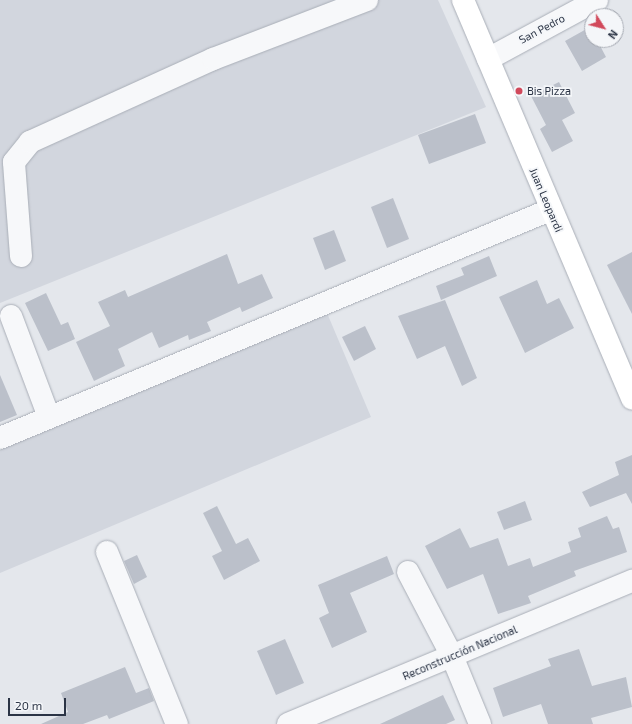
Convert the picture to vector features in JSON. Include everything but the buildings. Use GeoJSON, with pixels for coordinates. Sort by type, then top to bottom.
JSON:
{"type":"FeatureCollection","features":[{"type":"Feature","properties":{"kind":"main road","name":"Juan Leopardi"},"geometry":{"type":"LineString","coordinates":[[463,0],[550,210],[632,399]]}},
{"type":"Feature","properties":{"kind":"street"},"geometry":{"type":"LineString","coordinates":[[0,182],[30,142],[214,59],[367,0]]}},
{"type":"Feature","properties":{"kind":"street","name":"San Pedro"},"geometry":{"type":"LineString","coordinates":[[488,59],[597,0]]}},
{"type":"Feature","properties":{"kind":"street"},"geometry":{"type":"LineString","coordinates":[[14,162],[22,256]]}},
{"type":"Feature","properties":{"kind":"street"},"geometry":{"type":"LineString","coordinates":[[0,438],[550,210]]}},
{"type":"Feature","properties":{"kind":"street"},"geometry":{"type":"LineString","coordinates":[[11,316],[49,417]]}},
{"type":"Feature","properties":{"kind":"street"},"geometry":{"type":"LineString","coordinates":[[107,552],[177,724]]}},
{"type":"Feature","properties":{"kind":"street"},"geometry":{"type":"LineString","coordinates":[[408,572],[452,656],[480,724]]}},
{"type":"Feature","properties":{"kind":"street","name":"Reconstrucción Nacional"},"geometry":{"type":"LineString","coordinates":[[288,724],[632,581]]}},
{"type":"Feature","properties":{"kind":"shaded area"},"geometry":{"type":"Polygon","coordinates":[[[0,0],[438,0],[486,107],[0,303],[0,0]]]}},
{"type":"Feature","properties":{"kind":"shaded area"},"geometry":{"type":"Polygon","coordinates":[[[327,313],[371,417],[0,573],[0,448],[327,313]]]}},
{"type":"Feature","properties":{"kind":"place","name":"Bis Pizza"},"geometry":{"type":"Point","coordinates":[519,91]}}]}
